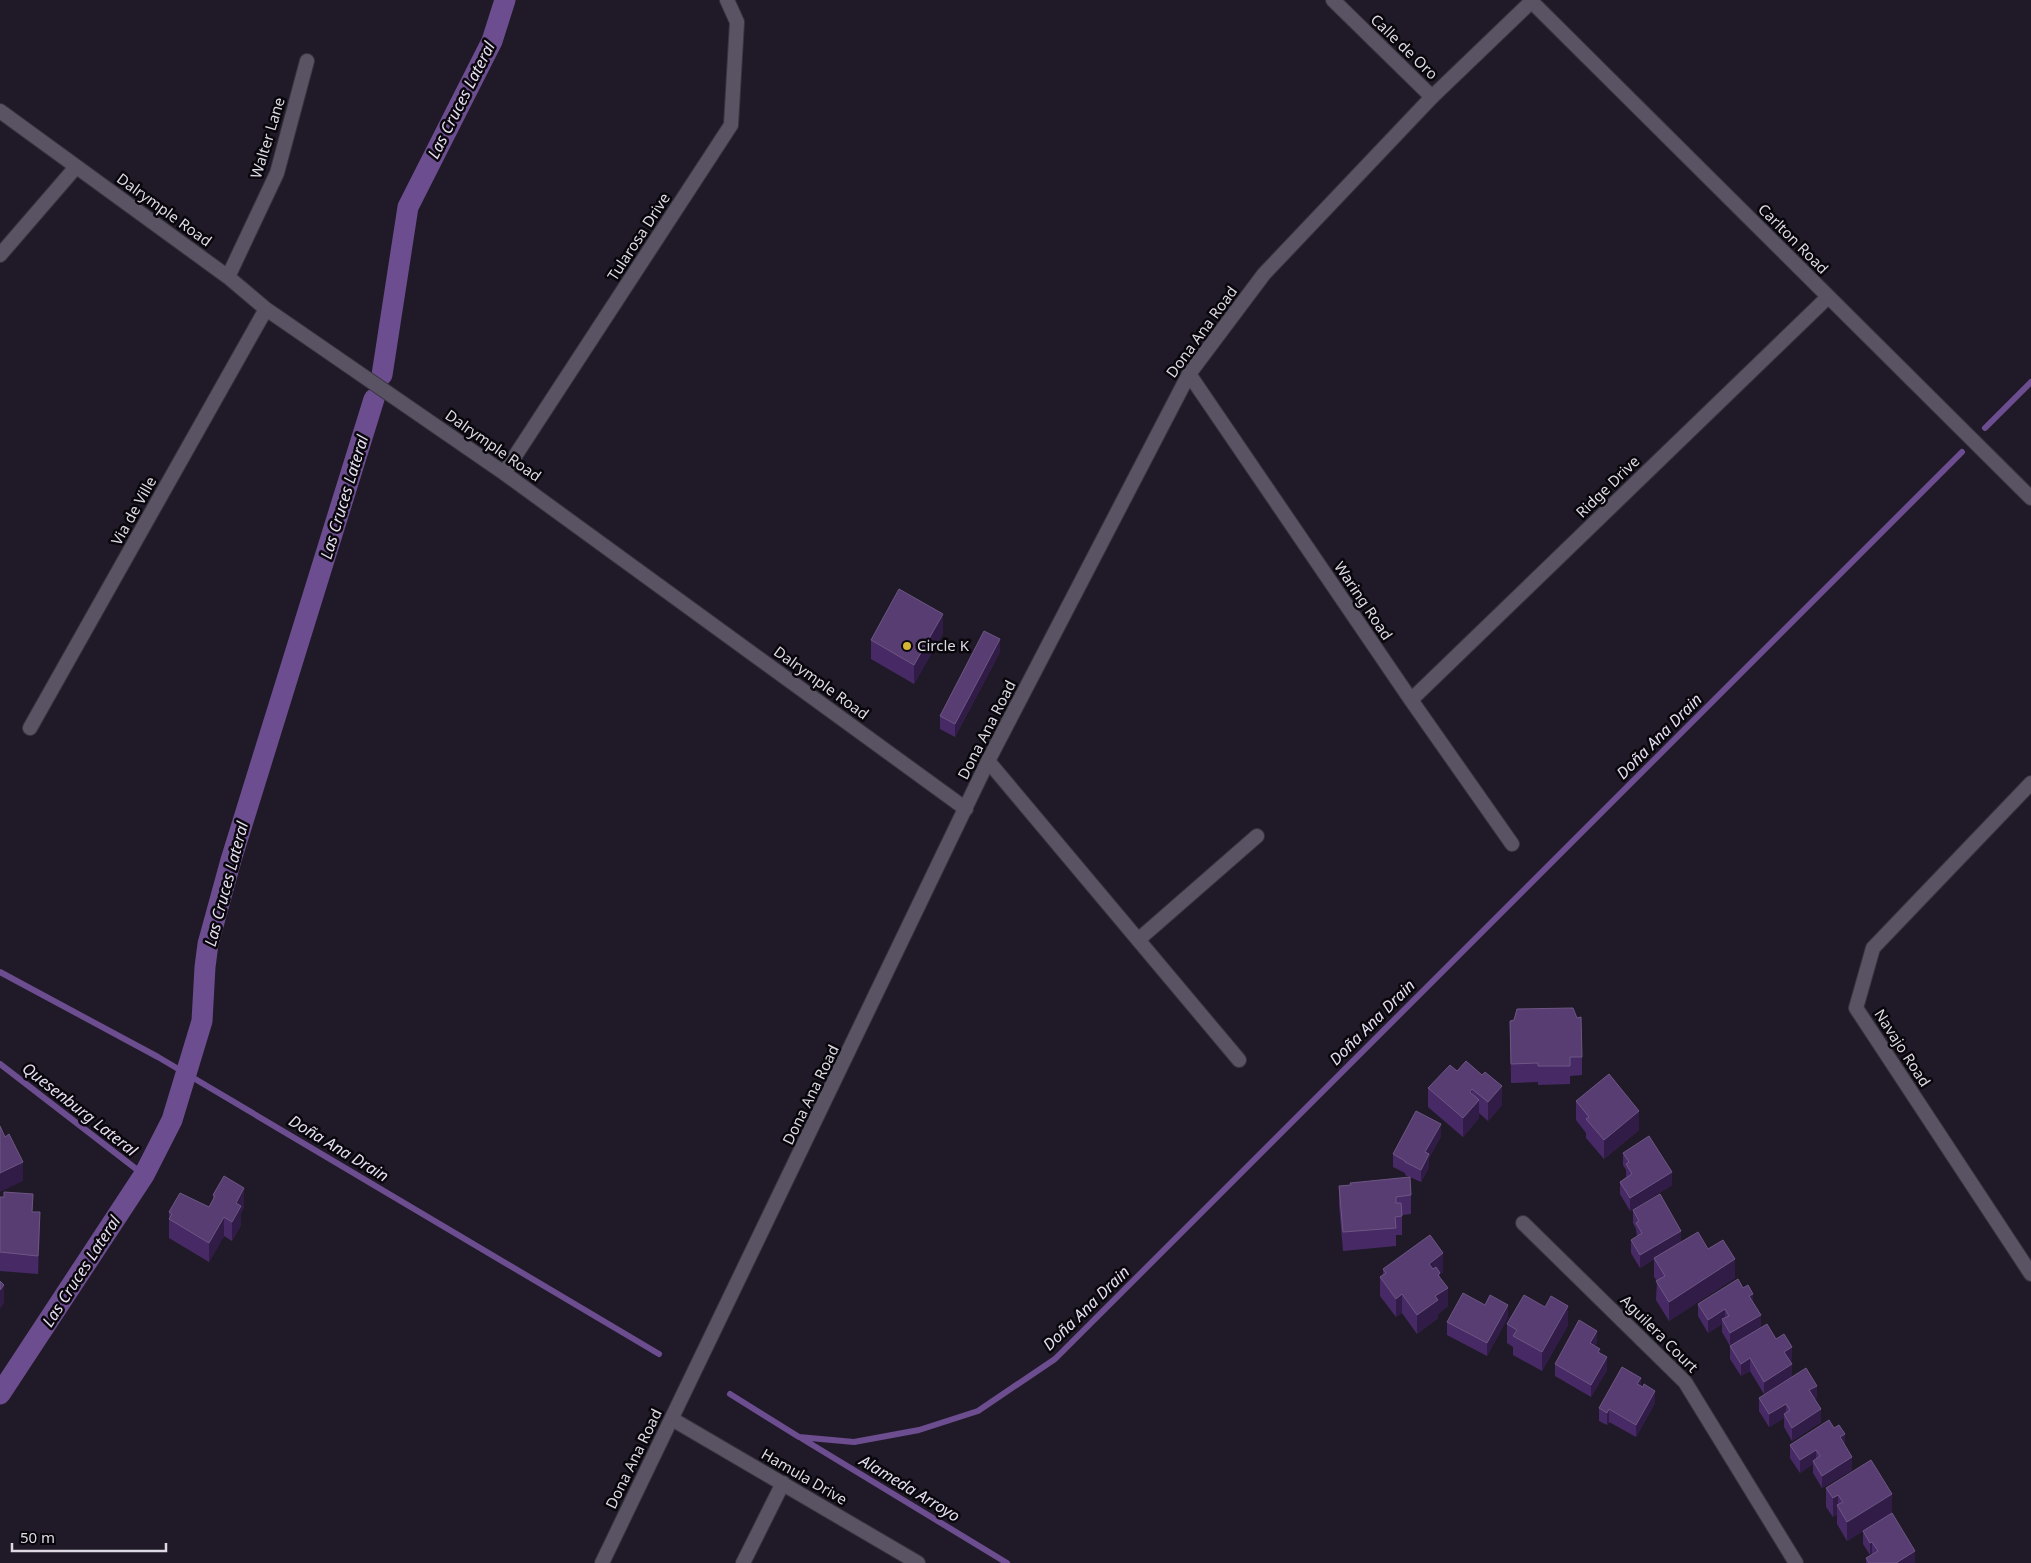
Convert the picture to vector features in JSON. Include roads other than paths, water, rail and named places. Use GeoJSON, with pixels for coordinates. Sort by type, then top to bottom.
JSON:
{"type":"FeatureCollection","features":[{"type":"Feature","properties":{"kind":"street","name":"Tularosa Drive"},"geometry":{"type":"LineString","coordinates":[[504,473],[731,125],[737,22],[726,0]]}},
{"type":"Feature","properties":{"kind":"street","name":"Calle de Oro"},"geometry":{"type":"LineString","coordinates":[[1332,0],[1432,97]]}},
{"type":"Feature","properties":{"kind":"street","name":"Dona Ana Road"},"geometry":{"type":"LineString","coordinates":[[602,1563],[988,762],[1189,374],[1264,274],[1432,97],[1531,1]]}},
{"type":"Feature","properties":{"kind":"street","name":"Carlton Road"},"geometry":{"type":"LineString","coordinates":[[1531,1],[2031,498]]}},
{"type":"Feature","properties":{"kind":"street","name":"Walter Lane"},"geometry":{"type":"LineString","coordinates":[[228,276],[277,173],[306,61]]}},
{"type":"Feature","properties":{"kind":"street","name":"Dalrymple Road"},"geometry":{"type":"LineString","coordinates":[[0,112],[228,276],[266,309],[504,473],[966,809]]}},
{"type":"Feature","properties":{"kind":"street"},"geometry":{"type":"LineString","coordinates":[[0,255],[76,167]]}},
{"type":"Feature","properties":{"kind":"street","name":"Ridge Drive"},"geometry":{"type":"LineString","coordinates":[[1411,700],[1828,297]]}},
{"type":"Feature","properties":{"kind":"street","name":"Via de Ville"},"geometry":{"type":"LineString","coordinates":[[30,728],[266,309]]}},
{"type":"Feature","properties":{"kind":"street","name":"Waring Road"},"geometry":{"type":"LineString","coordinates":[[1189,374],[1411,700],[1512,844]]}},
{"type":"Feature","properties":{"kind":"street"},"geometry":{"type":"LineString","coordinates":[[988,762],[1238,1060]]}},
{"type":"Feature","properties":{"kind":"street","name":"Navajo Road"},"geometry":{"type":"LineString","coordinates":[[2031,783],[1873,948],[1856,1008],[2027,1257],[2031,1274]]}},
{"type":"Feature","properties":{"kind":"street"},"geometry":{"type":"LineString","coordinates":[[1138,940],[1257,836]]}},
{"type":"Feature","properties":{"kind":"street","name":"Aguilera Court"},"geometry":{"type":"LineString","coordinates":[[1523,1223],[1685,1382],[1796,1563]]}},
{"type":"Feature","properties":{"kind":"street","name":"Hamula Drive"},"geometry":{"type":"LineString","coordinates":[[672,1419],[918,1563]]}},
{"type":"Feature","properties":{"kind":"street"},"geometry":{"type":"LineString","coordinates":[[743,1563],[782,1483]]}},
{"type":"Feature","properties":{"kind":"waterway","name":"Las Cruces Lateral"},"geometry":{"type":"LineString","coordinates":[[382,375],[408,207],[492,41],[505,0]]}},
{"type":"Feature","properties":{"kind":"waterway","name":"Doña Ana Drain"},"geometry":{"type":"LineString","coordinates":[[1985,428],[2031,382]]}},
{"type":"Feature","properties":{"kind":"waterway","name":"Las Cruces Lateral"},"geometry":{"type":"LineString","coordinates":[[0,1394],[144,1175],[172,1120],[202,1021],[208,944],[231,860],[374,399]]}},
{"type":"Feature","properties":{"kind":"waterway","name":"Doña Ana Drain"},"geometry":{"type":"LineString","coordinates":[[730,1394],[799,1437],[854,1442],[919,1430],[978,1411],[1055,1359],[1962,452]]}},
{"type":"Feature","properties":{"kind":"waterway","name":"Doña Ana Drain"},"geometry":{"type":"LineString","coordinates":[[0,972],[158,1057],[659,1354]]}},
{"type":"Feature","properties":{"kind":"waterway","name":"Quesenburg Lateral"},"geometry":{"type":"LineString","coordinates":[[0,1064],[144,1175]]}},
{"type":"Feature","properties":{"kind":"waterway","name":"Alameda Arroyo"},"geometry":{"type":"LineString","coordinates":[[801,1438],[1007,1563]]}},
{"type":"Feature","properties":{"kind":"place","name":"Circle K"},"geometry":{"type":"Point","coordinates":[907,646]}}]}
